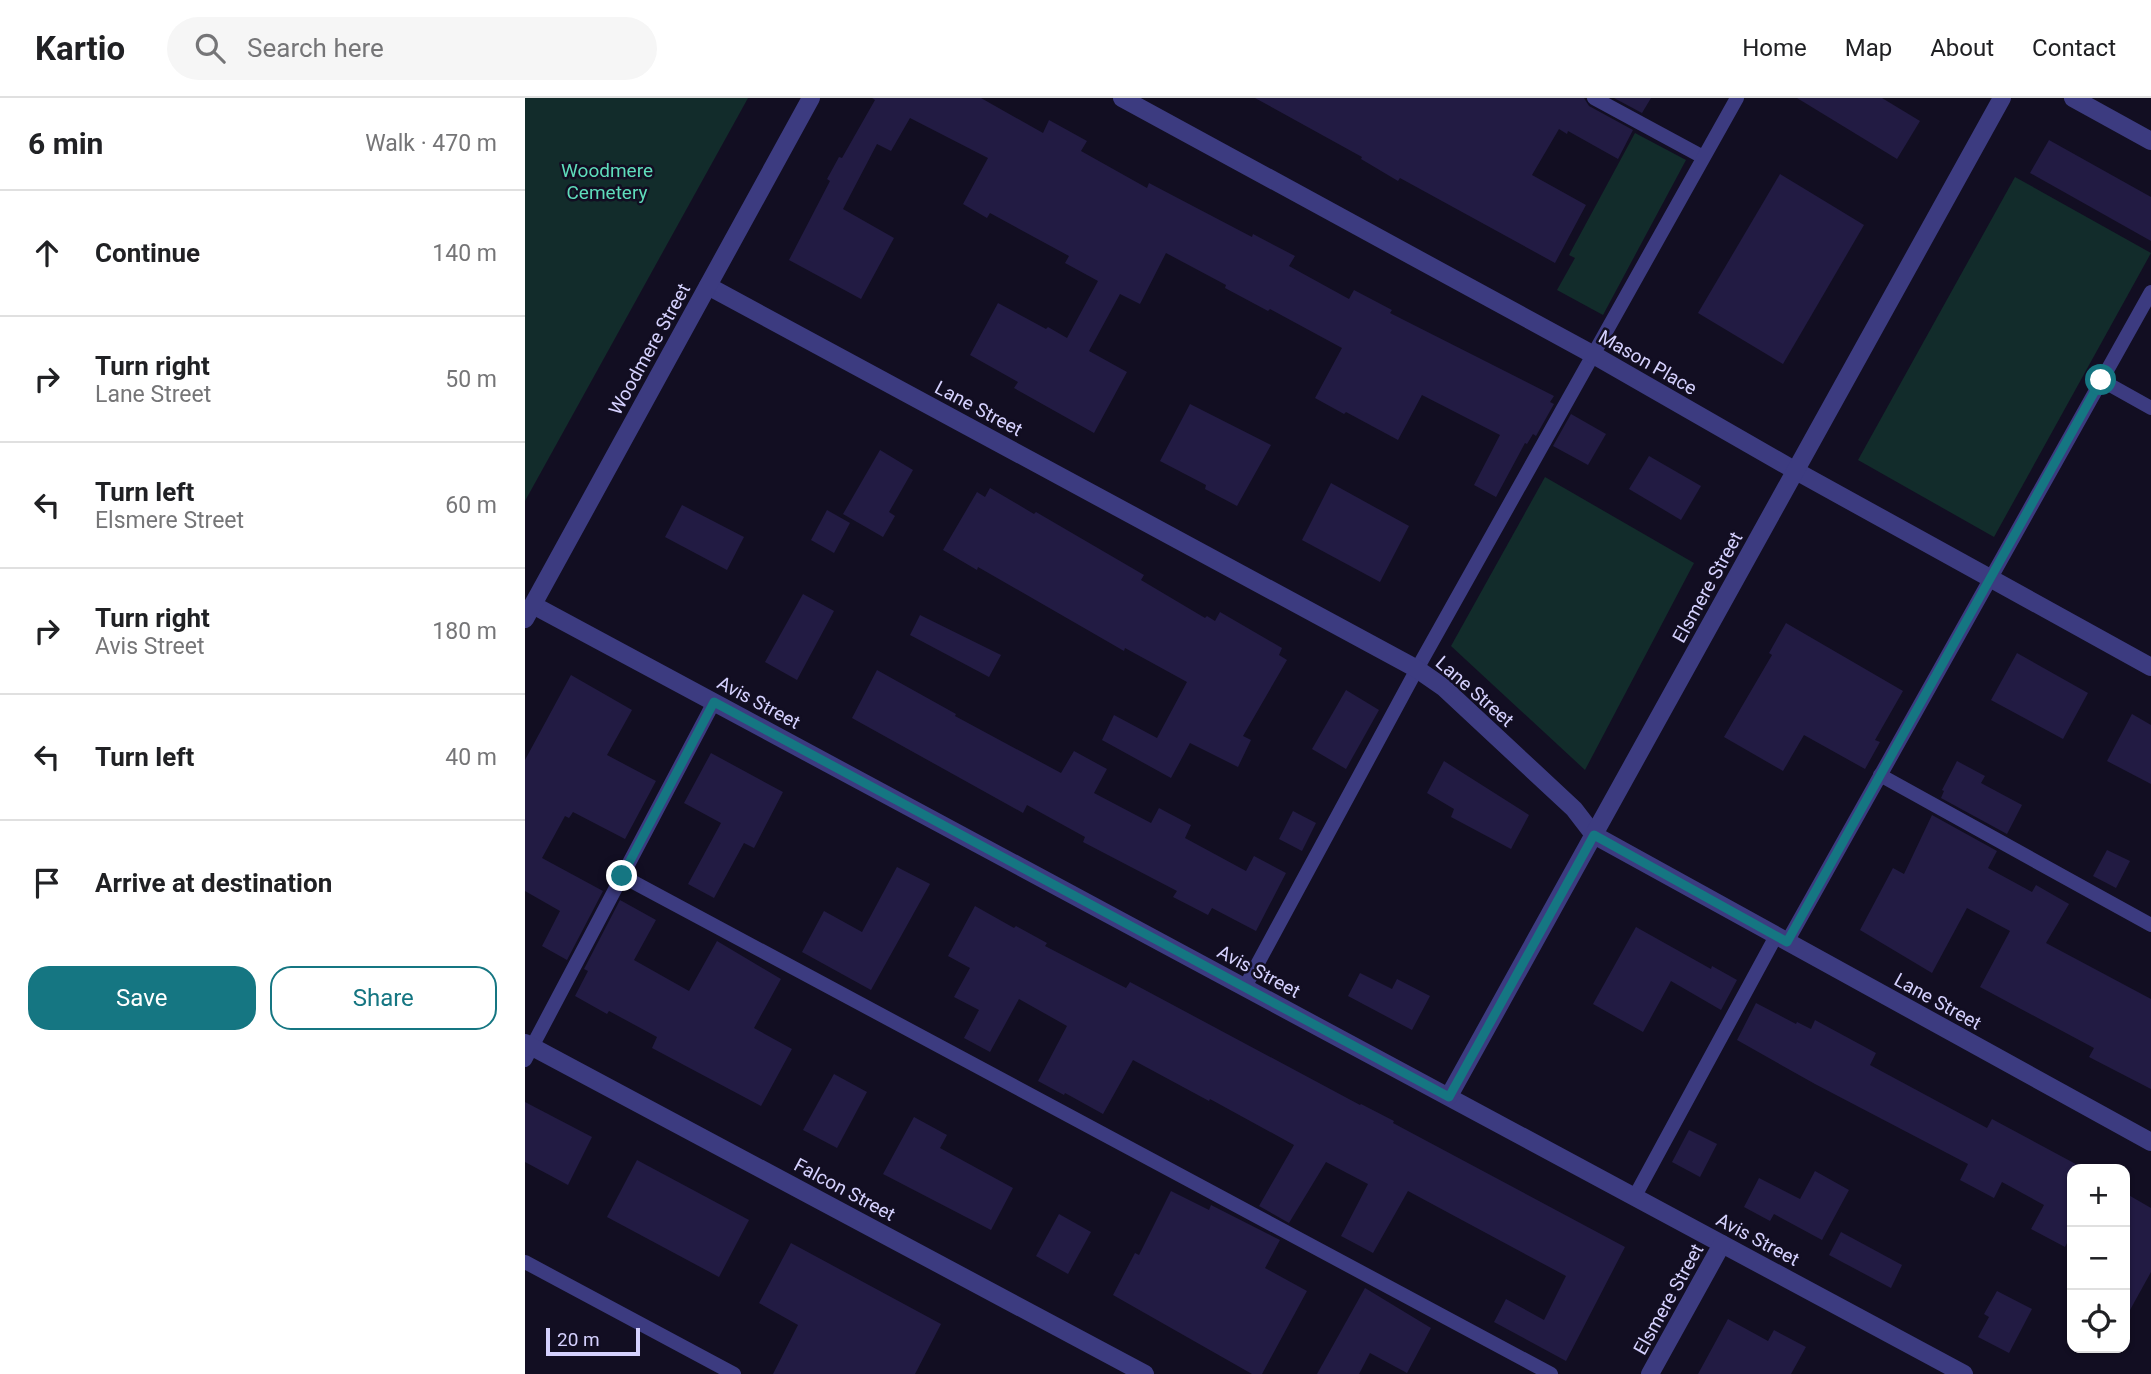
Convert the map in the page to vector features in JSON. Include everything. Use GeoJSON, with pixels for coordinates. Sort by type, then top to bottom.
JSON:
{"type":"FeatureCollection","features":[{"type":"Feature","properties":{"kind":"street","name":"Woodmere Street"},"geometry":{"type":"LineString","coordinates":[[529,612],[811,98]]}},
{"type":"Feature","properties":{"kind":"street","name":"Mason Place"},"geometry":{"type":"LineString","coordinates":[[1122,98],[1592,354],[1796,471],[2151,667]]}},
{"type":"Feature","properties":{"kind":"street","name":"Elsmere Street"},"geometry":{"type":"LineString","coordinates":[[1449,1097],[2002,98]]}},
{"type":"Feature","properties":{"kind":"street"},"geometry":{"type":"LineString","coordinates":[[2073,98],[2151,141]]}},
{"type":"Feature","properties":{"kind":"street","name":"Lane Street"},"geometry":{"type":"LineString","coordinates":[[708,286],[1417,669],[1443,687],[1564,800],[1594,835],[2151,1142]]}},
{"type":"Feature","properties":{"kind":"street","name":"Avis Street"},"geometry":{"type":"LineString","coordinates":[[529,612],[714,702],[1964,1374]]}},
{"type":"Feature","properties":{"kind":"street","name":"Falcon Street"},"geometry":{"type":"LineString","coordinates":[[527,1050],[1145,1374]]}},
{"type":"Feature","properties":{"kind":"street","name":"Elsmere Street"},"geometry":{"type":"LineString","coordinates":[[1650,1374],[1722,1244]]}},
{"type":"Feature","properties":{"kind":"lane"},"geometry":{"type":"LineString","coordinates":[[1594,98],[1703,158]]}},
{"type":"Feature","properties":{"kind":"lane"},"geometry":{"type":"LineString","coordinates":[[1245,987],[1417,669],[1737,98]]}},
{"type":"Feature","properties":{"kind":"lane"},"geometry":{"type":"LineString","coordinates":[[1635,1196],[1782,939],[1880,775],[2151,292]]}},
{"type":"Feature","properties":{"kind":"lane"},"geometry":{"type":"LineString","coordinates":[[2101,380],[2151,408]]}},
{"type":"Feature","properties":{"kind":"lane"},"geometry":{"type":"LineString","coordinates":[[527,1050],[714,702]]}},
{"type":"Feature","properties":{"kind":"lane"},"geometry":{"type":"LineString","coordinates":[[1880,775],[2151,925]]}},
{"type":"Feature","properties":{"kind":"lane"},"geometry":{"type":"LineString","coordinates":[[622,876],[1551,1374]]}},
{"type":"Feature","properties":{"kind":"lane"},"geometry":{"type":"LineString","coordinates":[[525,1262],[734,1374]]}},
{"type":"Feature","properties":{"kind":"green space","name":"Woodmere Cemetery"},"geometry":{"type":"Polygon","coordinates":[[[525,98],[748,98],[525,501],[525,98]]]}},
{"type":"Feature","properties":{"kind":"green space"},"geometry":{"type":"Polygon","coordinates":[[[1635,133],[1686,160],[1603,315],[1557,290],[1575,258],[1569,255],[1635,133]]]}},
{"type":"Feature","properties":{"kind":"green space"},"geometry":{"type":"Polygon","coordinates":[[[2015,177],[2151,253],[1994,537],[1858,460],[2015,177]]]}},
{"type":"Feature","properties":{"kind":"green space"},"geometry":{"type":"Polygon","coordinates":[[[1545,477],[1694,563],[1585,770],[1451,646],[1545,477]]]}},
{"type":"Feature","properties":{"kind":"building"},"geometry":{"type":"Polygon","coordinates":[[[872,98],[981,98],[1043,133],[1049,120],[1087,141],[1081,151],[1147,188],[1149,183],[1252,237],[1253,234],[1295,256],[1289,266],[1349,299],[1354,290],[1392,310],[1390,313],[1554,396],[1550,402],[1554,404],[1536,436],[1533,434],[1527,444],[1525,443],[1496,497],[1474,485],[1500,435],[1422,395],[1398,440],[1346,412],[1344,414],[1315,398],[1342,348],[1225,288],[1226,285],[1166,253],[1140,304],[1120,294],[1089,351],[1127,372],[1094,433],[1014,388],[1018,382],[970,355],[998,303],[1067,338],[1098,281],[1065,263],[1069,256],[990,213],[987,218],[963,204],[988,158],[910,118],[891,151],[877,144],[843,209],[894,238],[861,299],[789,260],[830,181],[827,179],[875,100],[872,98]]]}},
{"type":"Feature","properties":{"kind":"building"},"geometry":{"type":"Polygon","coordinates":[[[1255,98],[1584,98],[1589,106],[1633,130],[1618,159],[1568,131],[1567,134],[1559,129],[1532,175],[1586,205],[1555,263],[1400,178],[1398,181],[1361,159],[1362,157],[1255,98]]]}},
{"type":"Feature","properties":{"kind":"building"},"geometry":{"type":"Polygon","coordinates":[[[1614,98],[1651,98],[1642,113],[1614,98]]]}},
{"type":"Feature","properties":{"kind":"building"},"geometry":{"type":"Polygon","coordinates":[[[1797,98],[1882,98],[1920,121],[1897,159],[1797,98]]]}},
{"type":"Feature","properties":{"kind":"building"},"geometry":{"type":"Polygon","coordinates":[[[2049,140],[2151,197],[2151,241],[2030,173],[2049,140]]]}},
{"type":"Feature","properties":{"kind":"building"},"geometry":{"type":"Polygon","coordinates":[[[1780,174],[1864,225],[1783,364],[1698,313],[1780,174]]]}},
{"type":"Feature","properties":{"kind":"building"},"geometry":{"type":"Polygon","coordinates":[[[1190,404],[1271,445],[1237,506],[1205,489],[1206,485],[1160,461],[1190,404]]]}},
{"type":"Feature","properties":{"kind":"building"},"geometry":{"type":"Polygon","coordinates":[[[1571,414],[1606,434],[1588,465],[1553,446],[1571,414]]]}},
{"type":"Feature","properties":{"kind":"building"},"geometry":{"type":"Polygon","coordinates":[[[880,450],[913,470],[889,512],[895,516],[883,537],[843,514],[880,450]]]}},
{"type":"Feature","properties":{"kind":"building"},"geometry":{"type":"Polygon","coordinates":[[[1649,456],[1701,486],[1681,520],[1629,489],[1649,456]]]}},
{"type":"Feature","properties":{"kind":"building"},"geometry":{"type":"Polygon","coordinates":[[[1331,483],[1409,526],[1380,582],[1302,540],[1331,483]]]}},
{"type":"Feature","properties":{"kind":"building"},"geometry":{"type":"Polygon","coordinates":[[[990,488],[1144,575],[1141,580],[1205,618],[1207,616],[1215,621],[1220,612],[1282,648],[1279,655],[1287,660],[1243,736],[1251,740],[1238,767],[1190,743],[1171,778],[1102,740],[1114,715],[1157,738],[1187,682],[1125,648],[1124,651],[978,567],[977,570],[943,550],[977,492],[985,497],[990,488]]]}},
{"type":"Feature","properties":{"kind":"building"},"geometry":{"type":"Polygon","coordinates":[[[682,505],[744,537],[727,570],[665,537],[682,505]]]}},
{"type":"Feature","properties":{"kind":"building"},"geometry":{"type":"Polygon","coordinates":[[[827,510],[850,523],[834,553],[811,540],[827,510]]]}},
{"type":"Feature","properties":{"kind":"building"},"geometry":{"type":"Polygon","coordinates":[[[803,594],[834,611],[797,680],[765,662],[803,594]]]}},
{"type":"Feature","properties":{"kind":"building"},"geometry":{"type":"Polygon","coordinates":[[[920,615],[1001,655],[989,677],[910,635],[920,615]]]}},
{"type":"Feature","properties":{"kind":"building"},"geometry":{"type":"Polygon","coordinates":[[[1786,623],[1903,691],[1875,740],[1880,742],[1865,769],[1804,735],[1783,771],[1724,737],[1772,655],[1769,653],[1786,623]]]}},
{"type":"Feature","properties":{"kind":"building"},"geometry":{"type":"Polygon","coordinates":[[[2017,653],[2088,693],[2063,739],[1991,700],[2017,653]]]}},
{"type":"Feature","properties":{"kind":"building"},"geometry":{"type":"Polygon","coordinates":[[[877,670],[1061,773],[1074,751],[1107,769],[1094,793],[1151,823],[1159,808],[1191,825],[1185,838],[1246,871],[1254,856],[1286,873],[1256,931],[1212,908],[1208,915],[1173,897],[1177,891],[1083,842],[1085,837],[1027,805],[1023,813],[852,718],[877,670]]]}},
{"type":"Feature","properties":{"kind":"building"},"geometry":{"type":"Polygon","coordinates":[[[571,675],[632,710],[607,755],[656,781],[625,839],[573,812],[569,818],[565,816],[542,858],[603,891],[567,960],[542,946],[560,911],[525,891],[525,760],[571,675]]]}},
{"type":"Feature","properties":{"kind":"building"},"geometry":{"type":"Polygon","coordinates":[[[1346,690],[1379,710],[1346,769],[1312,749],[1346,690]]]}},
{"type":"Feature","properties":{"kind":"building"},"geometry":{"type":"Polygon","coordinates":[[[2132,714],[2151,725],[2151,784],[2107,761],[2132,714]]]}},
{"type":"Feature","properties":{"kind":"building"},"geometry":{"type":"Polygon","coordinates":[[[711,753],[783,792],[754,848],[744,843],[714,898],[688,884],[721,823],[684,803],[711,753]]]}},
{"type":"Feature","properties":{"kind":"building"},"geometry":{"type":"Polygon","coordinates":[[[1444,761],[1529,815],[1511,849],[1451,817],[1454,809],[1427,793],[1444,761]]]}},
{"type":"Feature","properties":{"kind":"building"},"geometry":{"type":"Polygon","coordinates":[[[1957,761],[1985,776],[1981,783],[2022,805],[2007,834],[1941,798],[1944,791],[1942,790],[1957,761]]]}},
{"type":"Feature","properties":{"kind":"building"},"geometry":{"type":"Polygon","coordinates":[[[1293,811],[1316,823],[1302,851],[1279,839],[1293,811]]]}},
{"type":"Feature","properties":{"kind":"building"},"geometry":{"type":"Polygon","coordinates":[[[1932,815],[1997,851],[1988,868],[2032,892],[2036,885],[2069,904],[2046,943],[2151,999],[2151,1089],[2089,1057],[2094,1048],[1980,987],[2010,931],[1967,908],[1932,973],[1860,930],[1893,868],[1904,874],[1932,815]]]}},
{"type":"Feature","properties":{"kind":"building"},"geometry":{"type":"Polygon","coordinates":[[[2107,850],[2130,861],[2116,888],[2093,876],[2107,850]]]}},
{"type":"Feature","properties":{"kind":"building"},"geometry":{"type":"Polygon","coordinates":[[[897,867],[930,884],[871,990],[802,952],[824,911],[862,932],[897,867]]]}},
{"type":"Feature","properties":{"kind":"building"},"geometry":{"type":"Polygon","coordinates":[[[620,900],[656,920],[634,960],[689,991],[717,941],[781,979],[754,1028],[792,1049],[761,1106],[652,1048],[657,1037],[575,996],[588,971],[584,969],[620,900]]]}},
{"type":"Feature","properties":{"kind":"building"},"geometry":{"type":"Polygon","coordinates":[[[975,906],[1126,988],[1130,982],[1625,1247],[1566,1361],[1494,1322],[1506,1299],[1544,1320],[1566,1276],[1408,1191],[1373,1253],[1341,1236],[1368,1184],[1326,1162],[1289,1223],[1259,1206],[1294,1145],[1210,1099],[1209,1101],[1133,1060],[1103,1114],[1065,1093],[1064,1095],[1038,1081],[1067,1026],[1019,999],[990,1052],[964,1038],[979,1010],[954,997],[970,968],[948,956],[975,906]]]}},
{"type":"Feature","properties":{"kind":"building"},"geometry":{"type":"Polygon","coordinates":[[[1636,927],[1711,969],[1712,966],[1737,980],[1721,1010],[1671,981],[1643,1032],[1593,1004],[1636,927]]]}},
{"type":"Feature","properties":{"kind":"building"},"geometry":{"type":"Polygon","coordinates":[[[1360,973],[1392,989],[1397,979],[1430,996],[1412,1030],[1348,996],[1360,973]]]}},
{"type":"Feature","properties":{"kind":"building"},"geometry":{"type":"Polygon","coordinates":[[[1756,1003],[1811,1029],[1815,1020],[1876,1053],[1870,1065],[1987,1128],[1992,1119],[2076,1164],[2067,1164],[2065,1247],[2031,1229],[2044,1205],[2002,1182],[1994,1198],[1960,1180],[1968,1164],[1737,1040],[1756,1003]]]}},
{"type":"Feature","properties":{"kind":"building"},"geometry":{"type":"Polygon","coordinates":[[[834,1074],[867,1092],[837,1148],[803,1130],[834,1074]]]}},
{"type":"Feature","properties":{"kind":"building"},"geometry":{"type":"Polygon","coordinates":[[[525,1102],[592,1137],[568,1185],[525,1162],[525,1102]]]}},
{"type":"Feature","properties":{"kind":"building"},"geometry":{"type":"Polygon","coordinates":[[[914,1117],[947,1135],[940,1148],[1013,1188],[991,1230],[883,1174],[914,1117]]]}},
{"type":"Feature","properties":{"kind":"building"},"geometry":{"type":"Polygon","coordinates":[[[1689,1130],[1717,1144],[1700,1177],[1672,1162],[1689,1130]]]}},
{"type":"Feature","properties":{"kind":"building"},"geometry":{"type":"Polygon","coordinates":[[[637,1160],[749,1220],[719,1277],[607,1217],[637,1160]]]}},
{"type":"Feature","properties":{"kind":"building"},"geometry":{"type":"Polygon","coordinates":[[[1815,1171],[1849,1190],[1822,1240],[1774,1214],[1770,1221],[1744,1207],[1759,1178],[1800,1199],[1815,1171]]]}},
{"type":"Feature","properties":{"kind":"building"},"geometry":{"type":"Polygon","coordinates":[[[1171,1191],[1209,1210],[1211,1205],[1280,1240],[1265,1268],[1307,1291],[1262,1374],[1252,1374],[1113,1295],[1135,1253],[1139,1255],[1171,1191]]]}},
{"type":"Feature","properties":{"kind":"building"},"geometry":{"type":"Polygon","coordinates":[[[2130,1196],[2151,1208],[2151,1272],[2130,1310],[2130,1196]]]}},
{"type":"Feature","properties":{"kind":"building"},"geometry":{"type":"Polygon","coordinates":[[[1059,1214],[1091,1232],[1068,1274],[1036,1256],[1059,1214]]]}},
{"type":"Feature","properties":{"kind":"building"},"geometry":{"type":"Polygon","coordinates":[[[1841,1232],[1902,1265],[1891,1288],[1829,1255],[1841,1232]]]}},
{"type":"Feature","properties":{"kind":"building"},"geometry":{"type":"Polygon","coordinates":[[[791,1243],[941,1324],[915,1374],[773,1374],[798,1325],[759,1303],[791,1243]]]}},
{"type":"Feature","properties":{"kind":"building"},"geometry":{"type":"Polygon","coordinates":[[[1365,1288],[1431,1328],[1407,1373],[1370,1353],[1359,1374],[1317,1374],[1365,1288]]]}},
{"type":"Feature","properties":{"kind":"building"},"geometry":{"type":"Polygon","coordinates":[[[1997,1291],[2032,1309],[2009,1353],[1978,1337],[1989,1317],[1984,1314],[1997,1291]]]}},
{"type":"Feature","properties":{"kind":"building"},"geometry":{"type":"Polygon","coordinates":[[[1728,1319],[1768,1341],[1774,1330],[1806,1347],[1791,1374],[1698,1374],[1728,1319]]]}},
{"type":"Feature","properties":{"kind":"route"},"geometry":{"type":"LineString","coordinates":[[622,876],[714,702],[1449,1097],[1594,835],[1787,942],[2101,380]]}}]}
